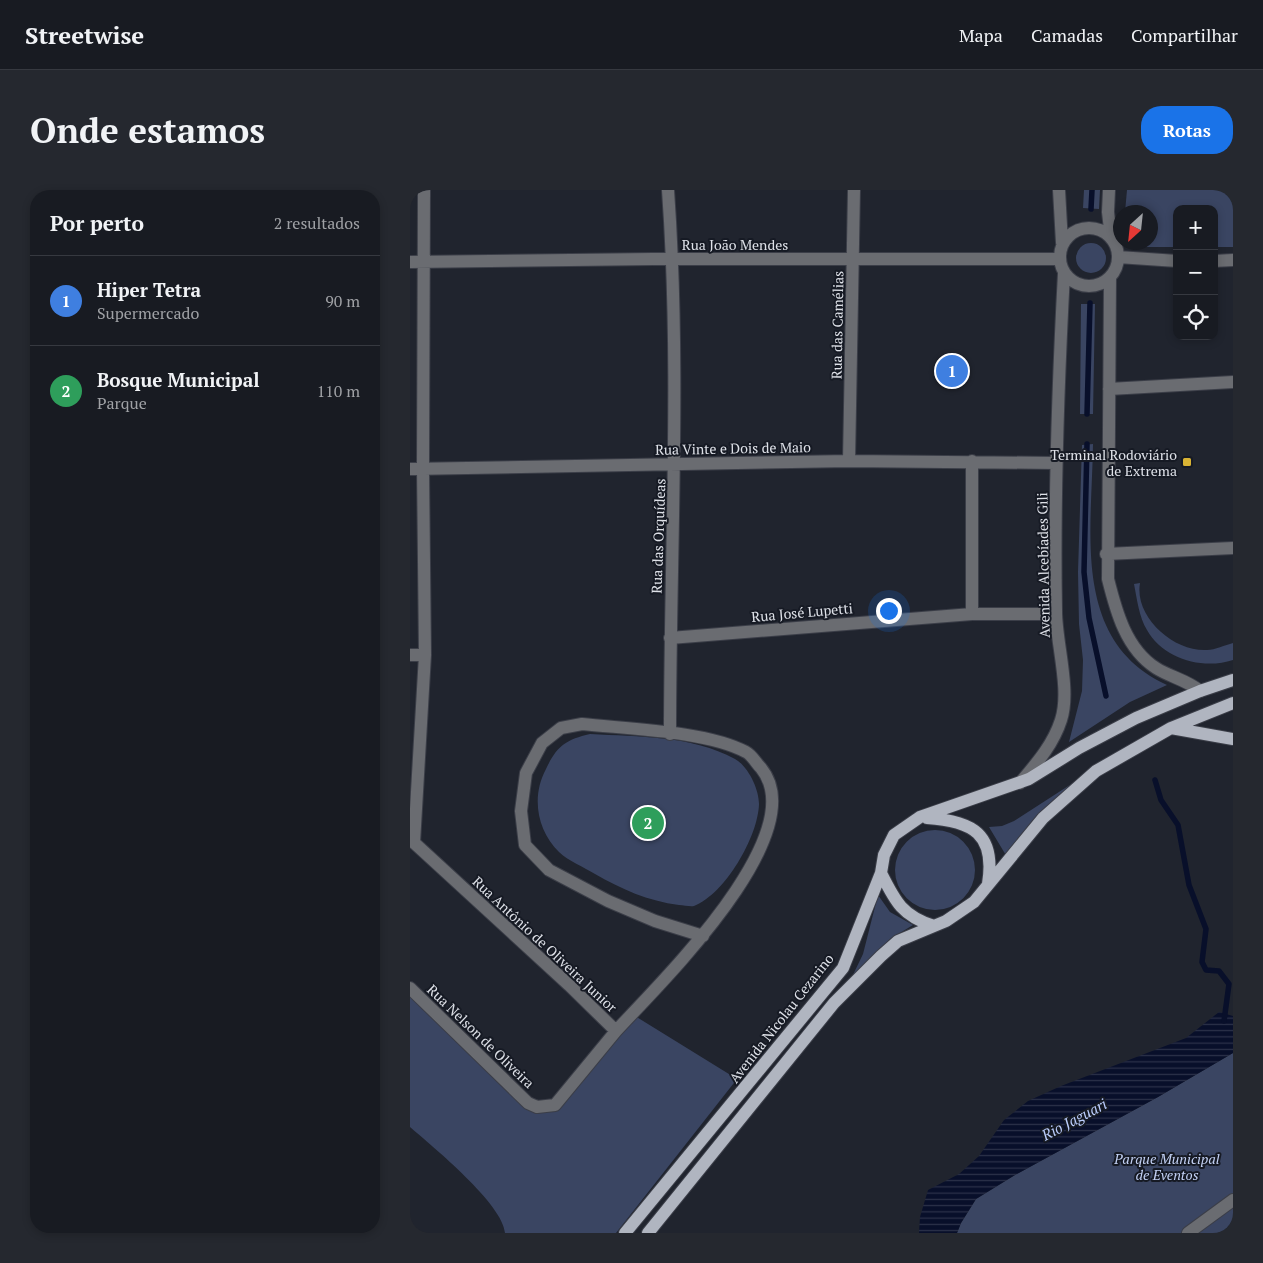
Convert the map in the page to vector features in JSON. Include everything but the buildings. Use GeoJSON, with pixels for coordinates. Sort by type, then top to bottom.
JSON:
{"type":"FeatureCollection","features":[{"type":"Feature","properties":{"kind":"main road","name":"Avenida Nicolau Cezarino"},"geometry":{"type":"LineString","coordinates":[[625,1233],[843,968],[881,873],[884,855],[894,835],[920,817],[1020,783],[1119,726],[1200,691],[1233,680]]}},
{"type":"Feature","properties":{"kind":"main road"},"geometry":{"type":"LineString","coordinates":[[648,1233],[834,1003],[898,941],[960,913],[974,902],[1043,818],[1096,770],[1171,728],[1233,703]]}},
{"type":"Feature","properties":{"kind":"main road"},"geometry":{"type":"LineString","coordinates":[[1171,728],[1233,739]]}},
{"type":"Feature","properties":{"kind":"main road"},"geometry":{"type":"LineString","coordinates":[[920,817],[954,820],[974,829],[990,850],[992,863],[988,884]]}},
{"type":"Feature","properties":{"kind":"main road"},"geometry":{"type":"LineString","coordinates":[[881,873],[896,901],[905,912],[918,921],[934,926]]}},
{"type":"Feature","properties":{"kind":"street"},"geometry":{"type":"LineString","coordinates":[[412,841],[425,655],[416,469],[424,262],[424,190]]}},
{"type":"Feature","properties":{"kind":"street","name":"Rua das Orquídeas"},"geometry":{"type":"LineString","coordinates":[[668,190],[675,464],[670,638],[670,734]]}},
{"type":"Feature","properties":{"kind":"street","name":"Rua das Camélias"},"geometry":{"type":"LineString","coordinates":[[849,461],[854,190]]}},
{"type":"Feature","properties":{"kind":"street"},"geometry":{"type":"LineString","coordinates":[[1059,190],[1062,243],[1059,259],[1064,273],[1070,280],[1086,286],[1095,286],[1110,277],[1115,271],[1118,257],[1111,238],[1108,212],[1109,190]]}},
{"type":"Feature","properties":{"kind":"street"},"geometry":{"type":"LineString","coordinates":[[1062,243],[1068,235],[1085,228],[1095,228],[1111,238]]}},
{"type":"Feature","properties":{"kind":"street"},"geometry":{"type":"LineString","coordinates":[[1118,257],[1173,261]]}},
{"type":"Feature","properties":{"kind":"street","name":"Rua João Mendes"},"geometry":{"type":"LineString","coordinates":[[410,262],[671,259],[1059,259]]}},
{"type":"Feature","properties":{"kind":"street"},"geometry":{"type":"LineString","coordinates":[[1218,261],[1233,260]]}},
{"type":"Feature","properties":{"kind":"street","name":"Avenida Alcebíades Gili"},"geometry":{"type":"LineString","coordinates":[[1020,783],[1052,741],[1062,719],[1062,670],[1056,614],[1056,463],[1064,273]]}},
{"type":"Feature","properties":{"kind":"street"},"geometry":{"type":"LineString","coordinates":[[1110,277],[1106,554],[1108,579],[1115,610],[1128,637],[1140,654],[1154,667],[1174,678],[1188,682],[1200,691]]}},
{"type":"Feature","properties":{"kind":"street"},"geometry":{"type":"LineString","coordinates":[[1109,388],[1233,382]]}},
{"type":"Feature","properties":{"kind":"street","name":"Rua Vinte e Dois de Maio"},"geometry":{"type":"LineString","coordinates":[[416,469],[849,461],[1056,463]]}},
{"type":"Feature","properties":{"kind":"street"},"geometry":{"type":"LineString","coordinates":[[972,461],[972,614]]}},
{"type":"Feature","properties":{"kind":"street"},"geometry":{"type":"LineString","coordinates":[[1106,554],[1233,548]]}},
{"type":"Feature","properties":{"kind":"street","name":"Rua José Lupetti"},"geometry":{"type":"LineString","coordinates":[[670,638],[972,614],[1056,614]]}},
{"type":"Feature","properties":{"kind":"street"},"geometry":{"type":"LineString","coordinates":[[410,656],[425,655]]}},
{"type":"Feature","properties":{"kind":"street"},"geometry":{"type":"LineString","coordinates":[[670,734],[582,724],[561,728],[542,743],[526,773],[521,811],[525,845],[549,870],[608,901],[655,921],[703,936]]}},
{"type":"Feature","properties":{"kind":"street","name":"Rua Antônio de Oliveira Junior"},"geometry":{"type":"LineString","coordinates":[[412,841],[569,984],[616,1031],[703,936],[728,904],[764,841],[774,803],[766,775],[748,753],[718,740],[670,734]]}},
{"type":"Feature","properties":{"kind":"street","name":"Rua Nelson de Oliveira"},"geometry":{"type":"LineString","coordinates":[[410,988],[528,1103],[537,1107],[555,1105],[616,1031]]}},
{"type":"Feature","properties":{"kind":"street"},"geometry":{"type":"LineString","coordinates":[[1188,1233],[1233,1200]]}},
{"type":"Feature","properties":{"kind":"green space"},"geometry":{"type":"Polygon","coordinates":[[[1084,190],[1100,190],[1099,209],[1083,208],[1084,190]]]}},
{"type":"Feature","properties":{"kind":"green space"},"geometry":{"type":"Polygon","coordinates":[[[1127,190],[1233,190],[1233,247],[1218,247],[1218,205],[1173,205],[1173,247],[1158,247],[1158,205],[1126,205],[1127,190]]]}},
{"type":"Feature","properties":{"kind":"green space"},"geometry":{"type":"Polygon","coordinates":[[[1091,243],[1102,247],[1106,258],[1102,269],[1091,273],[1080,269],[1076,258],[1080,247],[1091,243]]]}},
{"type":"Feature","properties":{"kind":"green space"},"geometry":{"type":"Polygon","coordinates":[[[1081,304],[1095,304],[1093,414],[1080,414],[1081,304]]]}},
{"type":"Feature","properties":{"kind":"green space"},"geometry":{"type":"Polygon","coordinates":[[[1093,444],[1091,547],[1094,581],[1101,613],[1115,641],[1136,666],[1167,685],[1130,702],[1069,742],[1082,691],[1083,660],[1079,624],[1078,572],[1082,445],[1093,444]]]}},
{"type":"Feature","properties":{"kind":"green space"},"geometry":{"type":"Polygon","coordinates":[[[1140,583],[1140,596],[1143,608],[1159,630],[1170,639],[1194,649],[1210,650],[1233,643],[1233,660],[1209,664],[1197,663],[1173,655],[1163,648],[1154,640],[1142,619],[1134,584],[1140,583]]]}},
{"type":"Feature","properties":{"kind":"green space"},"geometry":{"type":"Polygon","coordinates":[[[590,734],[646,737],[701,745],[735,759],[748,772],[759,798],[753,832],[738,863],[717,890],[706,900],[694,906],[689,906],[656,901],[635,894],[571,861],[559,852],[552,843],[541,823],[539,813],[538,802],[541,780],[558,749],[574,739],[590,734]]]}},
{"type":"Feature","properties":{"kind":"green space"},"geometry":{"type":"Polygon","coordinates":[[[1154,739],[1036,817],[1021,835],[1007,857],[989,827],[1002,826],[1014,821],[1093,770],[1154,739]]]}},
{"type":"Feature","properties":{"kind":"green space"},"geometry":{"type":"Polygon","coordinates":[[[935,830],[950,833],[963,842],[972,855],[975,870],[972,885],[963,898],[950,907],[935,910],[920,907],[907,898],[898,885],[895,870],[898,855],[907,842],[920,833],[935,830]]]}},
{"type":"Feature","properties":{"kind":"green space"},"geometry":{"type":"Polygon","coordinates":[[[878,895],[890,912],[913,925],[890,939],[852,977],[863,954],[878,895]]]}},
{"type":"Feature","properties":{"kind":"green space"},"geometry":{"type":"Polygon","coordinates":[[[410,994],[527,1107],[554,1101],[635,1016],[737,1079],[616,1233],[505,1233],[493,1207],[480,1192],[450,1162],[410,1127],[410,994]]]}},
{"type":"Feature","properties":{"kind":"green space","name":"Parque Municipal de Eventos"},"geometry":{"type":"Polygon","coordinates":[[[1233,1053],[1233,1198],[1186,1233],[957,1233],[976,1199],[1015,1175],[1158,1097],[1233,1053]]]}},
{"type":"Feature","properties":{"kind":"green space","name":"Parque Municipal de Eventos"},"geometry":{"type":"Polygon","coordinates":[[[1233,1201],[1233,1233],[1192,1233],[1233,1201]]]}},
{"type":"Feature","properties":{"kind":"water","name":"Rio Jaguari"},"geometry":{"type":"Polygon","coordinates":[[[1219,1012],[1233,1016],[1233,1053],[1158,1097],[1015,1175],[976,1199],[957,1233],[919,1233],[920,1217],[928,1190],[959,1174],[979,1156],[1004,1120],[1028,1101],[1061,1086],[1186,1038],[1219,1012]]]}},
{"type":"Feature","properties":{"kind":"waterway"},"geometry":{"type":"LineString","coordinates":[[1091,209],[1092,190]]}},
{"type":"Feature","properties":{"kind":"waterway"},"geometry":{"type":"LineString","coordinates":[[1087,414],[1090,303]]}},
{"type":"Feature","properties":{"kind":"waterway"},"geometry":{"type":"LineString","coordinates":[[1087,444],[1084,572],[1089,618],[1106,696]]}},
{"type":"Feature","properties":{"kind":"waterway"},"geometry":{"type":"LineString","coordinates":[[1155,780],[1161,800],[1178,825],[1189,885],[1206,929],[1202,962],[1206,970],[1219,971],[1229,984],[1224,1021]]}},
{"type":"Feature","properties":{"kind":"place","name":"Hiper Tetra"},"geometry":{"type":"Point","coordinates":[952,371]}},
{"type":"Feature","properties":{"kind":"place","name":"Terminal Rodoviário de Extrema"},"geometry":{"type":"Point","coordinates":[1187,462]}},
{"type":"Feature","properties":{"kind":"place","name":"Bosque Municipal"},"geometry":{"type":"Point","coordinates":[648,823]}}]}
